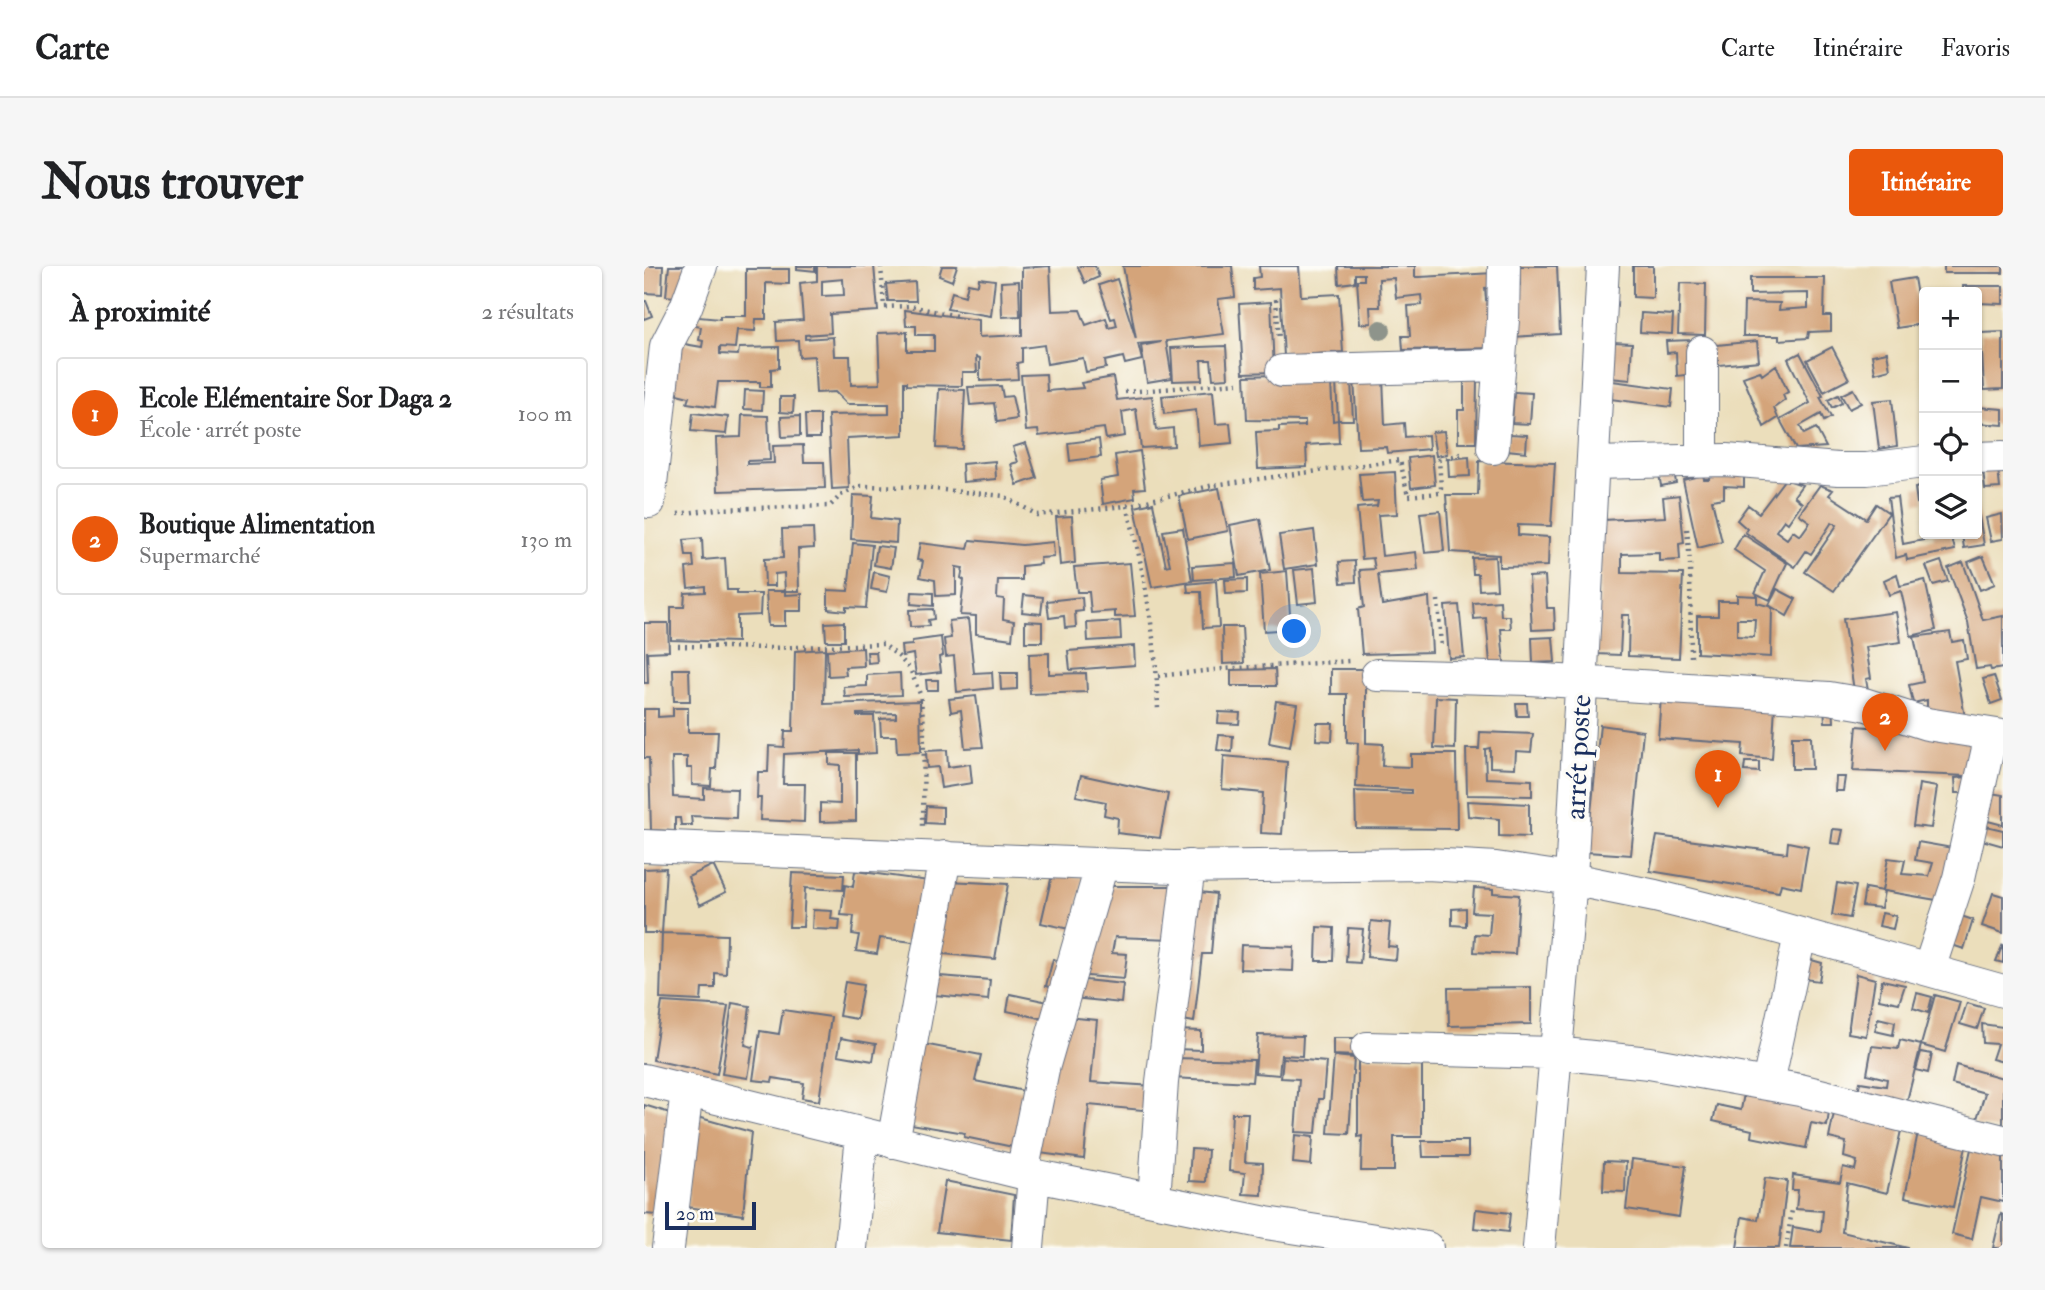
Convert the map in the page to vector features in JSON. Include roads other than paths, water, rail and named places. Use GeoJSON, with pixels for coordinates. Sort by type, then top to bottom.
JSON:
{"type":"FeatureCollection","features":[{"type":"Feature","properties":{"kind":"street"},"geometry":{"type":"LineString","coordinates":[[649,502],[666,346],[686,307],[701,266]]}},
{"type":"Feature","properties":{"kind":"street"},"geometry":{"type":"LineString","coordinates":[[1493,448],[1503,320],[1504,266]]}},
{"type":"Feature","properties":{"kind":"street","name":"arrét poste"},"geometry":{"type":"LineString","coordinates":[[1539,1248],[1571,879],[1603,266]]}},
{"type":"Feature","properties":{"kind":"street"},"geometry":{"type":"LineString","coordinates":[[1702,352],[1702,459]]}},
{"type":"Feature","properties":{"kind":"street"},"geometry":{"type":"LineString","coordinates":[[1282,371],[1499,365]]}},
{"type":"Feature","properties":{"kind":"street"},"geometry":{"type":"LineString","coordinates":[[1982,458],[2003,457]]}},
{"type":"Feature","properties":{"kind":"street"},"geometry":{"type":"LineString","coordinates":[[1594,463],[1702,459],[1867,469],[1919,463]]}},
{"type":"Feature","properties":{"kind":"street"},"geometry":{"type":"LineString","coordinates":[[1377,675],[1582,682],[1847,700],[1927,724],[1997,735],[1962,865],[1929,969]]}},
{"type":"Feature","properties":{"kind":"street"},"geometry":{"type":"LineString","coordinates":[[644,846],[1102,864],[1427,864],[1496,868],[1571,879],[1655,896],[1744,918],[2003,991]]}},
{"type":"Feature","properties":{"kind":"street"},"geometry":{"type":"LineString","coordinates":[[893,1142],[934,857]]}},
{"type":"Feature","properties":{"kind":"street"},"geometry":{"type":"LineString","coordinates":[[1028,1248],[1028,1174],[1044,1065],[1102,864]]}},
{"type":"Feature","properties":{"kind":"street"},"geometry":{"type":"LineString","coordinates":[[1154,1200],[1162,1082],[1189,866]]}},
{"type":"Feature","properties":{"kind":"street"},"geometry":{"type":"LineString","coordinates":[[1768,1083],[1800,935]]}},
{"type":"Feature","properties":{"kind":"street"},"geometry":{"type":"LineString","coordinates":[[1367,1048],[1555,1053],[1649,1063],[1768,1083],[2003,1141]]}},
{"type":"Feature","properties":{"kind":"street"},"geometry":{"type":"LineString","coordinates":[[644,1080],[1028,1174],[1266,1223],[1427,1248]]}},
{"type":"Feature","properties":{"kind":"street"},"geometry":{"type":"LineString","coordinates":[[668,1248],[687,1090]]}},
{"type":"Feature","properties":{"kind":"street"},"geometry":{"type":"LineString","coordinates":[[851,1248],[862,1135]]}},
{"type":"Feature","properties":{"kind":"place","name":"Boutique Alimentation"},"geometry":{"type":"Point","coordinates":[1885,751]}},
{"type":"Feature","properties":{"kind":"place","name":"Ecole Elémentaire Sor Daga 2"},"geometry":{"type":"Point","coordinates":[1718,808]}}]}
